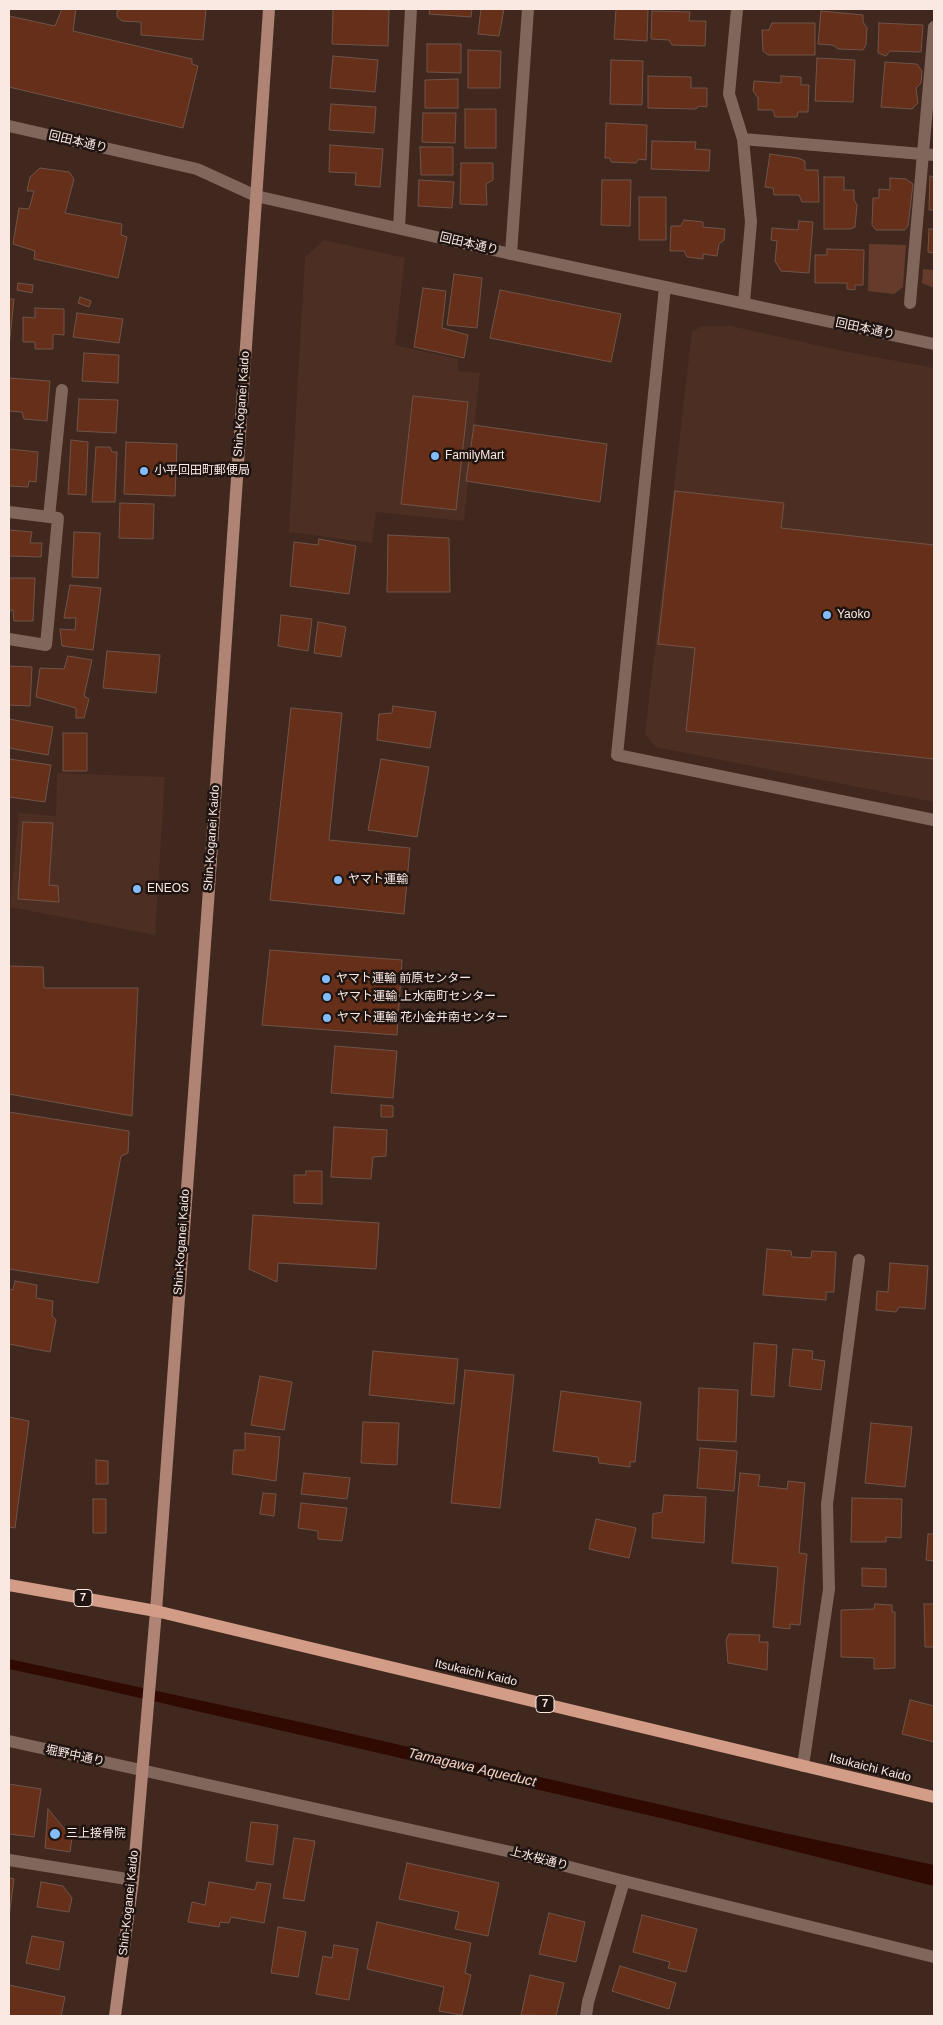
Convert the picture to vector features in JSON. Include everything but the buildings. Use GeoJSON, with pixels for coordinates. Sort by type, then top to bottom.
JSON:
{"type":"FeatureCollection","features":[{"type":"Feature","properties":{"kind":"main road","name":"Shin-Koganei Kaido"},"geometry":{"type":"LineString","coordinates":[[115,2016],[133,1880],[141,1770],[152,1667],[269,9]]}},
{"type":"Feature","properties":{"kind":"main road","name":"Itsukaichi Kaido"},"geometry":{"type":"LineString","coordinates":[[9,1585],[156,1611],[934,1797]]}},
{"type":"Feature","properties":{"kind":"street"},"geometry":{"type":"LineString","coordinates":[[398,228],[411,9]]}},
{"type":"Feature","properties":{"kind":"street"},"geometry":{"type":"LineString","coordinates":[[511,254],[528,9]]}},
{"type":"Feature","properties":{"kind":"street"},"geometry":{"type":"LineString","coordinates":[[737,9],[729,94],[743,139],[751,222],[744,302]]}},
{"type":"Feature","properties":{"kind":"street"},"geometry":{"type":"LineString","coordinates":[[910,302],[928,154],[934,27]]}},
{"type":"Feature","properties":{"kind":"street","name":"回田本通り"},"geometry":{"type":"LineString","coordinates":[[9,126],[197,169],[256,196],[511,254],[744,302],[934,344]]}},
{"type":"Feature","properties":{"kind":"street"},"geometry":{"type":"LineString","coordinates":[[743,139],[928,154]]}},
{"type":"Feature","properties":{"kind":"street"},"geometry":{"type":"LineString","coordinates":[[665,287],[617,755],[934,820]]}},
{"type":"Feature","properties":{"kind":"street"},"geometry":{"type":"LineString","coordinates":[[49,517],[62,390]]}},
{"type":"Feature","properties":{"kind":"street"},"geometry":{"type":"LineString","coordinates":[[9,512],[58,518],[46,645],[9,639]]}},
{"type":"Feature","properties":{"kind":"street"},"geometry":{"type":"LineString","coordinates":[[803,1766],[828,1589],[827,1504],[859,1260]]}},
{"type":"Feature","properties":{"kind":"street","name":"堀野中通り"},"geometry":{"type":"LineString","coordinates":[[9,1741],[141,1770]]}},
{"type":"Feature","properties":{"kind":"street","name":"上水桜通り"},"geometry":{"type":"LineString","coordinates":[[141,1770],[502,1850],[624,1882],[934,1957]]}},
{"type":"Feature","properties":{"kind":"street"},"geometry":{"type":"LineString","coordinates":[[9,1860],[133,1880]]}},
{"type":"Feature","properties":{"kind":"street"},"geometry":{"type":"LineString","coordinates":[[586,2016],[588,2002],[624,1882]]}},
{"type":"Feature","properties":{"kind":"shaded area"},"geometry":{"type":"Polygon","coordinates":[[[324,240],[405,258],[395,345],[458,359],[458,371],[480,373],[464,521],[376,512],[372,543],[289,532],[305,257],[324,240]]]}},
{"type":"Feature","properties":{"kind":"shaded area"},"geometry":{"type":"Polygon","coordinates":[[[869,244],[906,245],[903,287],[894,294],[868,291],[869,244]]]}},
{"type":"Feature","properties":{"kind":"shaded area"},"geometry":{"type":"Polygon","coordinates":[[[923,269],[934,270],[934,288],[922,283],[923,269]]]}},
{"type":"Feature","properties":{"kind":"shaded area"},"geometry":{"type":"Polygon","coordinates":[[[702,326],[731,326],[838,350],[934,368],[934,802],[656,747],[645,734],[692,332],[702,326]]]}},
{"type":"Feature","properties":{"kind":"shaded area"},"geometry":{"type":"Polygon","coordinates":[[[57,773],[165,777],[155,935],[10,907],[19,813],[56,816],[57,773]]]}},
{"type":"Feature","properties":{"kind":"water","name":"Tamagawa Aqueduct"},"geometry":{"type":"Polygon","coordinates":[[[9,1659],[300,1722],[775,1831],[934,1865],[934,1886],[665,1819],[9,1669],[9,1659]]]}},
{"type":"Feature","properties":{"kind":"place","name":"FamilyMart"},"geometry":{"type":"Point","coordinates":[435,456]}},
{"type":"Feature","properties":{"kind":"place","name":"小平回田町郵便局"},"geometry":{"type":"Point","coordinates":[144,471]}},
{"type":"Feature","properties":{"kind":"place","name":"Yaoko"},"geometry":{"type":"Point","coordinates":[827,615]}},
{"type":"Feature","properties":{"kind":"place","name":"ヤマト運輸"},"geometry":{"type":"Point","coordinates":[338,880]}},
{"type":"Feature","properties":{"kind":"place","name":"ENEOS"},"geometry":{"type":"Point","coordinates":[137,889]}},
{"type":"Feature","properties":{"kind":"place","name":"ヤマト運輸 前原センター"},"geometry":{"type":"Point","coordinates":[326,979]}},
{"type":"Feature","properties":{"kind":"place","name":"ヤマト運輸 上水南町センター"},"geometry":{"type":"Point","coordinates":[327,997]}},
{"type":"Feature","properties":{"kind":"place","name":"ヤマト運輸 花小金井南センター"},"geometry":{"type":"Point","coordinates":[327,1018]}},
{"type":"Feature","properties":{"kind":"place","name":"三上接骨院"},"geometry":{"type":"Point","coordinates":[55,1834]}}]}
